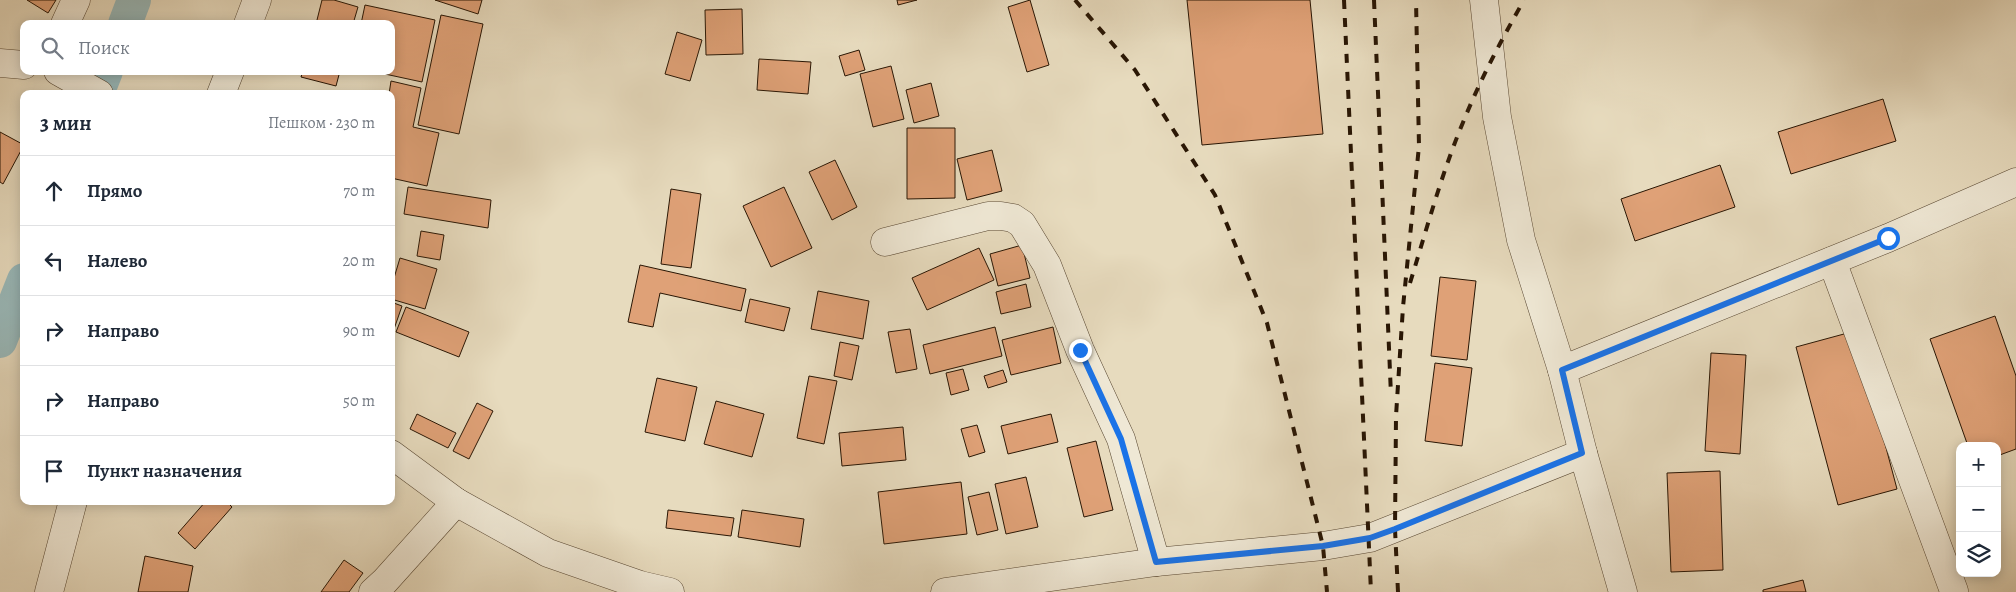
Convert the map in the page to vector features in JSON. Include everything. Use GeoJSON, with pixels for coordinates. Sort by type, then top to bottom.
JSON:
{"type":"FeatureCollection","features":[{"type":"Feature","properties":{"kind":"street"},"geometry":{"type":"LineString","coordinates":[[67,20],[76,0]]}},
{"type":"Feature","properties":{"kind":"street"},"geometry":{"type":"LineString","coordinates":[[250,20],[258,0]]}},
{"type":"Feature","properties":{"kind":"street"},"geometry":{"type":"LineString","coordinates":[[1484,0],[1497,117],[1521,240],[1562,370],[1582,453],[1623,592]]}},
{"type":"Feature","properties":{"kind":"street"},"geometry":{"type":"LineString","coordinates":[[0,63],[20,64]]}},
{"type":"Feature","properties":{"kind":"street"},"geometry":{"type":"LineString","coordinates":[[67,75],[92,90]]}},
{"type":"Feature","properties":{"kind":"street"},"geometry":{"type":"LineString","coordinates":[[223,90],[228,75]]}},
{"type":"Feature","properties":{"kind":"street"},"geometry":{"type":"LineString","coordinates":[[1562,370],[1832,261],[2016,182]]}},
{"type":"Feature","properties":{"kind":"street"},"geometry":{"type":"LineString","coordinates":[[884,242],[988,216],[1013,218],[1022,224],[1047,265],[1080,350],[1121,439],[1156,562]]}},
{"type":"Feature","properties":{"kind":"street"},"geometry":{"type":"LineString","coordinates":[[1832,261],[1954,591]]}},
{"type":"Feature","properties":{"kind":"street"},"geometry":{"type":"LineString","coordinates":[[945,592],[1156,562],[1323,546],[1370,538],[1582,453]]}},
{"type":"Feature","properties":{"kind":"street"},"geometry":{"type":"LineString","coordinates":[[395,457],[456,502],[548,553],[640,585],[670,592]]}},
{"type":"Feature","properties":{"kind":"street"},"geometry":{"type":"LineString","coordinates":[[373,592],[456,502]]}},
{"type":"Feature","properties":{"kind":"street"},"geometry":{"type":"LineString","coordinates":[[49,592],[72,505]]}},
{"type":"Feature","properties":{"kind":"building"},"geometry":{"type":"Polygon","coordinates":[[[27,0],[56,0],[48,13],[27,0]]]}},
{"type":"Feature","properties":{"kind":"building"},"geometry":{"type":"Polygon","coordinates":[[[322,0],[334,0],[358,7],[354,20],[317,20],[322,0]]]}},
{"type":"Feature","properties":{"kind":"building"},"geometry":{"type":"Polygon","coordinates":[[[435,0],[482,0],[478,14],[435,0]]]}},
{"type":"Feature","properties":{"kind":"building"},"geometry":{"type":"Polygon","coordinates":[[[897,0],[917,0],[898,5],[897,0]]]}},
{"type":"Feature","properties":{"kind":"building"},"geometry":{"type":"Polygon","coordinates":[[[1030,0],[1049,65],[1027,72],[1008,7],[1030,0]]]}},
{"type":"Feature","properties":{"kind":"building"},"geometry":{"type":"Polygon","coordinates":[[[1187,0],[1310,0],[1323,134],[1202,145],[1187,0]]]}},
{"type":"Feature","properties":{"kind":"building"},"geometry":{"type":"Polygon","coordinates":[[[365,5],[435,20],[422,82],[390,75],[395,75],[395,20],[362,20],[365,5]]]}},
{"type":"Feature","properties":{"kind":"building"},"geometry":{"type":"Polygon","coordinates":[[[742,9],[743,54],[706,55],[705,10],[742,9]]]}},
{"type":"Feature","properties":{"kind":"building"},"geometry":{"type":"Polygon","coordinates":[[[441,15],[483,24],[459,134],[418,125],[441,15]]]}},
{"type":"Feature","properties":{"kind":"building"},"geometry":{"type":"Polygon","coordinates":[[[677,32],[702,40],[690,81],[665,74],[677,32]]]}},
{"type":"Feature","properties":{"kind":"building"},"geometry":{"type":"Polygon","coordinates":[[[859,50],[865,70],[845,76],[839,56],[859,50]]]}},
{"type":"Feature","properties":{"kind":"building"},"geometry":{"type":"Polygon","coordinates":[[[759,59],[811,62],[808,94],[757,90],[759,59]]]}},
{"type":"Feature","properties":{"kind":"building"},"geometry":{"type":"Polygon","coordinates":[[[891,66],[904,119],[873,127],[860,74],[891,66]]]}},
{"type":"Feature","properties":{"kind":"building"},"geometry":{"type":"Polygon","coordinates":[[[302,75],[339,75],[336,86],[301,77],[302,75]]]}},
{"type":"Feature","properties":{"kind":"building"},"geometry":{"type":"Polygon","coordinates":[[[391,81],[421,88],[413,127],[439,133],[427,186],[395,179],[395,90],[390,90],[391,81]]]}},
{"type":"Feature","properties":{"kind":"building"},"geometry":{"type":"Polygon","coordinates":[[[931,83],[939,116],[914,123],[906,90],[931,83]]]}},
{"type":"Feature","properties":{"kind":"building"},"geometry":{"type":"Polygon","coordinates":[[[1883,99],[1896,141],[1791,174],[1778,132],[1883,99]]]}},
{"type":"Feature","properties":{"kind":"building"},"geometry":{"type":"Polygon","coordinates":[[[907,128],[955,128],[955,198],[907,199],[907,128]]]}},
{"type":"Feature","properties":{"kind":"building"},"geometry":{"type":"Polygon","coordinates":[[[0,132],[20,143],[20,152],[3,184],[0,182],[0,132]]]}},
{"type":"Feature","properties":{"kind":"building"},"geometry":{"type":"Polygon","coordinates":[[[992,150],[1002,191],[967,200],[957,159],[992,150]]]}},
{"type":"Feature","properties":{"kind":"building"},"geometry":{"type":"Polygon","coordinates":[[[835,160],[857,207],[832,220],[809,172],[835,160]]]}},
{"type":"Feature","properties":{"kind":"building"},"geometry":{"type":"Polygon","coordinates":[[[1720,165],[1735,207],[1635,241],[1621,199],[1720,165]]]}},
{"type":"Feature","properties":{"kind":"building"},"geometry":{"type":"Polygon","coordinates":[[[408,187],[491,200],[488,228],[404,214],[408,187]]]}},
{"type":"Feature","properties":{"kind":"building"},"geometry":{"type":"Polygon","coordinates":[[[784,187],[812,248],[771,267],[743,206],[784,187]]]}},
{"type":"Feature","properties":{"kind":"building"},"geometry":{"type":"Polygon","coordinates":[[[671,189],[701,194],[691,268],[661,264],[671,189]]]}},
{"type":"Feature","properties":{"kind":"building"},"geometry":{"type":"Polygon","coordinates":[[[421,231],[444,235],[440,260],[417,256],[421,231]]]}},
{"type":"Feature","properties":{"kind":"building"},"geometry":{"type":"Polygon","coordinates":[[[1022,245],[1030,278],[998,286],[990,254],[1022,245]]]}},
{"type":"Feature","properties":{"kind":"building"},"geometry":{"type":"Polygon","coordinates":[[[979,248],[994,280],[927,310],[912,278],[979,248]]]}},
{"type":"Feature","properties":{"kind":"building"},"geometry":{"type":"Polygon","coordinates":[[[400,258],[437,269],[425,309],[395,300],[395,275],[400,258]]]}},
{"type":"Feature","properties":{"kind":"building"},"geometry":{"type":"Polygon","coordinates":[[[640,265],[746,289],[741,311],[660,293],[653,327],[628,322],[640,265]]]}},
{"type":"Feature","properties":{"kind":"building"},"geometry":{"type":"Polygon","coordinates":[[[1440,277],[1476,281],[1467,360],[1431,356],[1440,277]]]}},
{"type":"Feature","properties":{"kind":"building"},"geometry":{"type":"Polygon","coordinates":[[[1026,284],[1031,307],[1001,314],[996,292],[1026,284]]]}},
{"type":"Feature","properties":{"kind":"building"},"geometry":{"type":"Polygon","coordinates":[[[818,291],[869,301],[863,339],[811,329],[818,291]]]}},
{"type":"Feature","properties":{"kind":"building"},"geometry":{"type":"Polygon","coordinates":[[[750,299],[790,308],[784,331],[745,322],[750,299]]]}},
{"type":"Feature","properties":{"kind":"building"},"geometry":{"type":"Polygon","coordinates":[[[395,303],[402,306],[395,326],[395,303]]]}},
{"type":"Feature","properties":{"kind":"building"},"geometry":{"type":"Polygon","coordinates":[[[406,307],[469,332],[459,357],[396,332],[406,307]]]}},
{"type":"Feature","properties":{"kind":"building"},"geometry":{"type":"Polygon","coordinates":[[[1995,316],[2016,376],[2016,449],[2001,455],[2001,442],[1967,442],[1930,339],[1995,316]]]}},
{"type":"Feature","properties":{"kind":"building"},"geometry":{"type":"Polygon","coordinates":[[[995,327],[1002,356],[930,374],[923,345],[995,327]]]}},
{"type":"Feature","properties":{"kind":"building"},"geometry":{"type":"Polygon","coordinates":[[[1053,327],[1061,363],[1011,375],[1002,340],[1053,327]]]}},
{"type":"Feature","properties":{"kind":"building"},"geometry":{"type":"Polygon","coordinates":[[[910,329],[917,369],[896,373],[888,332],[910,329]]]}},
{"type":"Feature","properties":{"kind":"building"},"geometry":{"type":"Polygon","coordinates":[[[1855,331],[1897,489],[1838,505],[1796,347],[1855,331]]]}},
{"type":"Feature","properties":{"kind":"building"},"geometry":{"type":"Polygon","coordinates":[[[840,342],[859,346],[852,380],[834,376],[840,342]]]}},
{"type":"Feature","properties":{"kind":"building"},"geometry":{"type":"Polygon","coordinates":[[[1711,353],[1746,355],[1740,454],[1705,451],[1711,353]]]}},
{"type":"Feature","properties":{"kind":"building"},"geometry":{"type":"Polygon","coordinates":[[[1435,363],[1472,368],[1462,446],[1425,441],[1435,363]]]}},
{"type":"Feature","properties":{"kind":"building"},"geometry":{"type":"Polygon","coordinates":[[[963,369],[969,390],[951,395],[946,373],[963,369]]]}},
{"type":"Feature","properties":{"kind":"building"},"geometry":{"type":"Polygon","coordinates":[[[1003,370],[1007,382],[988,388],[984,376],[1003,370]]]}},
{"type":"Feature","properties":{"kind":"building"},"geometry":{"type":"Polygon","coordinates":[[[809,376],[837,381],[824,444],[797,438],[809,376]]]}},
{"type":"Feature","properties":{"kind":"building"},"geometry":{"type":"Polygon","coordinates":[[[657,378],[697,387],[685,441],[645,432],[657,378]]]}},
{"type":"Feature","properties":{"kind":"building"},"geometry":{"type":"Polygon","coordinates":[[[716,401],[764,414],[752,457],[704,444],[716,401]]]}},
{"type":"Feature","properties":{"kind":"building"},"geometry":{"type":"Polygon","coordinates":[[[477,403],[493,411],[469,459],[453,451],[477,403]]]}},
{"type":"Feature","properties":{"kind":"building"},"geometry":{"type":"Polygon","coordinates":[[[417,414],[456,433],[448,448],[410,429],[417,414]]]}},
{"type":"Feature","properties":{"kind":"building"},"geometry":{"type":"Polygon","coordinates":[[[1051,414],[1058,442],[1008,454],[1001,426],[1051,414]]]}},
{"type":"Feature","properties":{"kind":"building"},"geometry":{"type":"Polygon","coordinates":[[[977,425],[985,452],[969,457],[961,429],[977,425]]]}},
{"type":"Feature","properties":{"kind":"building"},"geometry":{"type":"Polygon","coordinates":[[[903,427],[906,460],[842,466],[839,433],[903,427]]]}},
{"type":"Feature","properties":{"kind":"building"},"geometry":{"type":"Polygon","coordinates":[[[1096,441],[1113,510],[1084,517],[1067,448],[1096,441]]]}},
{"type":"Feature","properties":{"kind":"building"},"geometry":{"type":"Polygon","coordinates":[[[1720,471],[1723,570],[1671,572],[1667,473],[1720,471]]]}},
{"type":"Feature","properties":{"kind":"building"},"geometry":{"type":"Polygon","coordinates":[[[1026,477],[1038,527],[1006,534],[995,484],[1026,477]]]}},
{"type":"Feature","properties":{"kind":"building"},"geometry":{"type":"Polygon","coordinates":[[[961,482],[967,534],[884,544],[878,492],[961,482]]]}},
{"type":"Feature","properties":{"kind":"building"},"geometry":{"type":"Polygon","coordinates":[[[989,492],[998,530],[977,535],[968,497],[989,492]]]}},
{"type":"Feature","properties":{"kind":"building"},"geometry":{"type":"Polygon","coordinates":[[[202,505],[230,505],[232,507],[195,549],[178,533],[202,505]]]}},
{"type":"Feature","properties":{"kind":"building"},"geometry":{"type":"Polygon","coordinates":[[[668,510],[734,518],[731,536],[666,528],[668,510]]]}},
{"type":"Feature","properties":{"kind":"building"},"geometry":{"type":"Polygon","coordinates":[[[742,510],[804,519],[800,547],[738,537],[742,510]]]}},
{"type":"Feature","properties":{"kind":"building"},"geometry":{"type":"Polygon","coordinates":[[[145,556],[193,566],[188,592],[138,592],[145,556]]]}},
{"type":"Feature","properties":{"kind":"building"},"geometry":{"type":"Polygon","coordinates":[[[344,560],[363,573],[349,592],[321,592],[344,560]]]}},
{"type":"Feature","properties":{"kind":"building"},"geometry":{"type":"Polygon","coordinates":[[[1803,580],[1806,592],[1763,592],[1763,590],[1803,580]]]}},
{"type":"Feature","properties":{"kind":"waterway"},"geometry":{"type":"LineString","coordinates":[[126,20],[134,0]]}},
{"type":"Feature","properties":{"kind":"waterway"},"geometry":{"type":"LineString","coordinates":[[99,90],[104,75]]}},
{"type":"Feature","properties":{"kind":"waterway"},"geometry":{"type":"LineString","coordinates":[[0,341],[20,290]]}},
{"type":"Feature","properties":{"kind":"railway"},"geometry":{"type":"LineString","coordinates":[[1075,0],[1135,70],[1215,195],[1267,323],[1323,546],[1327,592]]}},
{"type":"Feature","properties":{"kind":"railway"},"geometry":{"type":"LineString","coordinates":[[1344,0],[1371,592]]}},
{"type":"Feature","properties":{"kind":"railway"},"geometry":{"type":"LineString","coordinates":[[1374,0],[1391,395]]}},
{"type":"Feature","properties":{"kind":"railway"},"geometry":{"type":"LineString","coordinates":[[1398,592],[1395,529],[1396,416],[1403,307],[1419,146],[1416,0]]}},
{"type":"Feature","properties":{"kind":"railway"},"geometry":{"type":"LineString","coordinates":[[1410,283],[1435,200],[1456,140],[1485,74],[1524,0]]}},
{"type":"Feature","properties":{"kind":"route"},"geometry":{"type":"LineString","coordinates":[[1080,350],[1121,439],[1156,562],[1323,546],[1370,538],[1582,453],[1562,370],[1888,238]]}}]}
